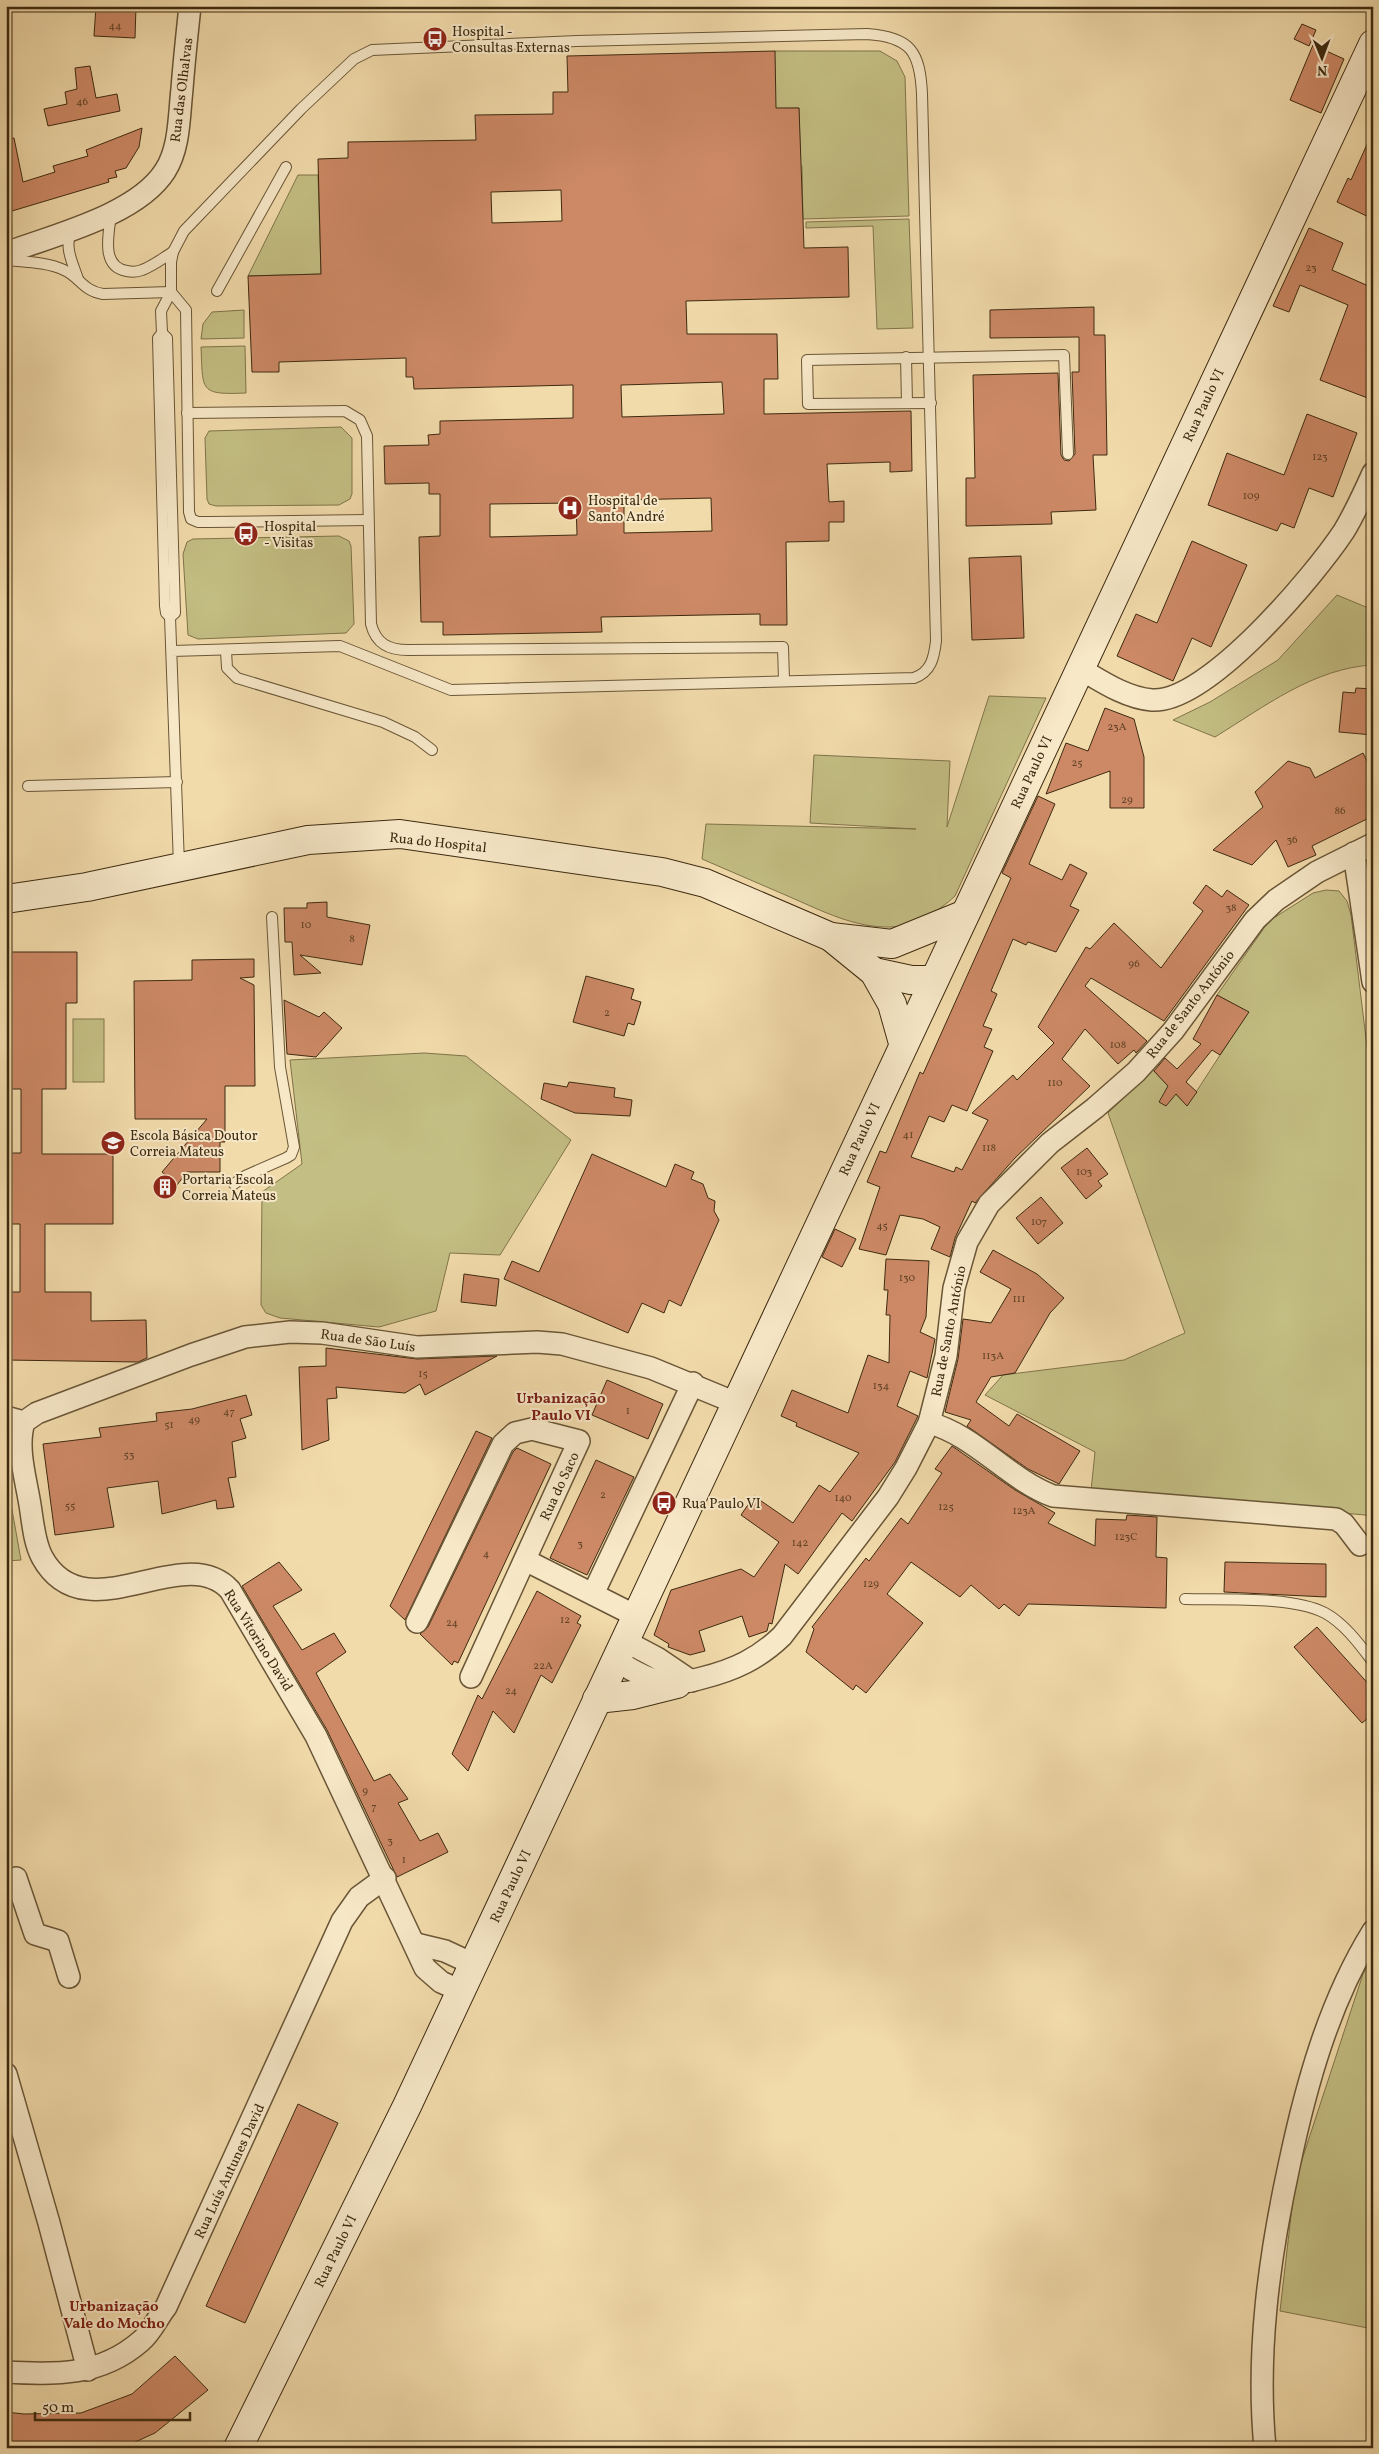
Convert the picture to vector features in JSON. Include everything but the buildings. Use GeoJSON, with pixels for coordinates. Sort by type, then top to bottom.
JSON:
{"type":"FeatureCollection","features":[{"type":"Feature","properties":{"kind":"main road","name":"Rua Paulo VI"},"geometry":{"type":"LineString","coordinates":[[237,2446],[407,2106],[903,1043],[1373,44]]}},
{"type":"Feature","properties":{"kind":"main road","name":"Rua do Hospital"},"geometry":{"type":"LineString","coordinates":[[6,899],[87,887],[308,840],[400,834],[683,876],[746,898],[831,937],[874,972],[892,1004],[903,1043]]}},
{"type":"Feature","properties":{"kind":"main road","name":"Rua do Hospital"},"geometry":{"type":"LineString","coordinates":[[831,937],[892,944],[963,915]]}},
{"type":"Feature","properties":{"kind":"main road"},"geometry":{"type":"LineString","coordinates":[[892,944],[933,980]]}},
{"type":"Feature","properties":{"kind":"main road","name":"Rua do Hospital"},"geometry":{"type":"LineString","coordinates":[[874,972],[911,980],[933,980]]}},
{"type":"Feature","properties":{"kind":"main road"},"geometry":{"type":"LineString","coordinates":[[597,1698],[633,1696],[684,1682]]}},
{"type":"Feature","properties":{"kind":"street","name":"Rua das Olhalvas"},"geometry":{"type":"LineString","coordinates":[[6,253],[126,207],[148,191],[166,170],[171,159],[177,131],[190,6]]}},
{"type":"Feature","properties":{"kind":"street"},"geometry":{"type":"LineString","coordinates":[[1079,668],[1120,691],[1152,700],[1168,699],[1182,693],[1210,675],[1282,610],[1343,532],[1373,473]]}},
{"type":"Feature","properties":{"kind":"street","name":"Rua de Santo António"},"geometry":{"type":"LineString","coordinates":[[620,1650],[644,1676],[666,1683],[684,1682],[731,1670],[750,1662],[767,1651],[782,1636],[888,1497],[906,1468],[929,1423],[946,1356],[954,1288],[967,1242],[989,1204],[1050,1143],[1095,1108],[1136,1072],[1173,1031],[1255,920],[1276,900],[1296,885],[1373,844]]}},
{"type":"Feature","properties":{"kind":"street"},"geometry":{"type":"LineString","coordinates":[[1354,853],[1373,982]]}},
{"type":"Feature","properties":{"kind":"street","name":"Rua de São Luís"},"geometry":{"type":"LineString","coordinates":[[15,1419],[63,1404],[179,1359],[245,1338],[290,1332],[322,1333],[397,1346],[417,1347],[537,1342],[562,1344],[627,1360],[693,1383],[736,1402]]}},
{"type":"Feature","properties":{"kind":"street"},"geometry":{"type":"LineString","coordinates":[[593,1594],[693,1383]]}},
{"type":"Feature","properties":{"kind":"street","name":"Rua Vitorino David"},"geometry":{"type":"LineString","coordinates":[[15,1419],[36,1540],[42,1557],[52,1572],[64,1582],[93,1590],[108,1590],[182,1576],[204,1576],[222,1582],[230,1590],[316,1736],[385,1878],[416,1944],[425,1968],[441,1982],[461,1991]]}},
{"type":"Feature","properties":{"kind":"street"},"geometry":{"type":"LineString","coordinates":[[929,1423],[944,1426],[1019,1478],[1053,1496],[1336,1519],[1344,1524],[1360,1545]]}},
{"type":"Feature","properties":{"kind":"street","name":"Rua do Saco"},"geometry":{"type":"LineString","coordinates":[[417,1622],[503,1444],[515,1433],[532,1430],[579,1441],[471,1677]]}},
{"type":"Feature","properties":{"kind":"street"},"geometry":{"type":"LineString","coordinates":[[525,1560],[636,1616]]}},
{"type":"Feature","properties":{"kind":"street"},"geometry":{"type":"LineString","coordinates":[[6,1882],[16,1878],[35,1934],[58,1941],[69,1977]]}},
{"type":"Feature","properties":{"kind":"street","name":"Rua Luís Antunes David"},"geometry":{"type":"LineString","coordinates":[[6,2372],[44,2374],[88,2370],[114,2360],[143,2340],[166,2307],[342,1921],[359,1897],[385,1878]]}},
{"type":"Feature","properties":{"kind":"street"},"geometry":{"type":"LineString","coordinates":[[1265,2448],[1262,2342],[1277,2222],[1299,2118],[1327,2025],[1373,1931]]}},
{"type":"Feature","properties":{"kind":"street"},"geometry":{"type":"LineString","coordinates":[[416,1944],[444,1951],[474,1964]]}},
{"type":"Feature","properties":{"kind":"street"},"geometry":{"type":"LineString","coordinates":[[6,2074],[50,2223],[88,2370]]}},
{"type":"Feature","properties":{"kind":"lane"},"geometry":{"type":"LineString","coordinates":[[172,651],[340,646],[452,690],[914,678],[928,670],[936,641],[921,71],[917,59],[905,44],[895,38],[883,35],[577,41],[372,50],[354,59],[301,109],[192,221],[173,252],[171,292],[161,311],[162,333],[167,338],[175,613],[170,617],[179,866]]}},
{"type":"Feature","properties":{"kind":"lane"},"geometry":{"type":"LineString","coordinates":[[217,291],[286,167]]}},
{"type":"Feature","properties":{"kind":"lane"},"geometry":{"type":"LineString","coordinates":[[110,214],[108,252],[111,262],[116,267],[133,272],[142,271],[173,252]]}},
{"type":"Feature","properties":{"kind":"lane"},"geometry":{"type":"LineString","coordinates":[[72,229],[68,239],[69,255],[78,280]]}},
{"type":"Feature","properties":{"kind":"lane"},"geometry":{"type":"LineString","coordinates":[[6,260],[34,263],[64,270],[93,292],[103,294],[171,292]]}},
{"type":"Feature","properties":{"kind":"lane"},"geometry":{"type":"LineString","coordinates":[[171,292],[186,310],[188,512],[191,519],[198,522],[368,520]]}},
{"type":"Feature","properties":{"kind":"lane"},"geometry":{"type":"LineString","coordinates":[[930,403],[808,404],[807,360],[1064,355],[1068,454]]}},
{"type":"Feature","properties":{"kind":"lane"},"geometry":{"type":"LineString","coordinates":[[906,358],[907,403]]}},
{"type":"Feature","properties":{"kind":"lane"},"geometry":{"type":"LineString","coordinates":[[186,413],[345,411],[354,415],[365,428],[367,436],[371,624],[376,638],[387,647],[408,650],[783,647],[784,680]]}},
{"type":"Feature","properties":{"kind":"lane"},"geometry":{"type":"LineString","coordinates":[[226,650],[227,668],[237,678],[383,722],[415,737],[432,750]]}},
{"type":"Feature","properties":{"kind":"lane"},"geometry":{"type":"LineString","coordinates":[[28,786],[177,782]]}},
{"type":"Feature","properties":{"kind":"lane"},"geometry":{"type":"LineString","coordinates":[[234,1184],[244,1176],[291,1155],[294,1147],[280,1067],[272,917]]}},
{"type":"Feature","properties":{"kind":"lane"},"geometry":{"type":"LineString","coordinates":[[1185,1599],[1273,1602],[1305,1606],[1325,1614],[1343,1626],[1373,1662]]}},
{"type":"Feature","properties":{"kind":"shaded area"},"geometry":{"type":"Polygon","coordinates":[[[775,51],[880,51],[897,61],[905,77],[909,216],[803,219],[802,166],[754,167],[800,150],[799,108],[752,109],[775,51]]]}},
{"type":"Feature","properties":{"kind":"shaded area"},"geometry":{"type":"Polygon","coordinates":[[[298,175],[318,175],[321,274],[248,276],[298,175]]]}},
{"type":"Feature","properties":{"kind":"shaded area"},"geometry":{"type":"Polygon","coordinates":[[[909,219],[913,328],[877,329],[873,226],[806,228],[806,222],[909,219]]]}},
{"type":"Feature","properties":{"kind":"shaded area"},"geometry":{"type":"Polygon","coordinates":[[[244,310],[244,338],[201,339],[203,324],[212,312],[244,310]]]}},
{"type":"Feature","properties":{"kind":"shaded area"},"geometry":{"type":"Polygon","coordinates":[[[245,346],[246,393],[219,393],[207,387],[202,373],[201,347],[245,346]]]}},
{"type":"Feature","properties":{"kind":"shaded area"},"geometry":{"type":"Polygon","coordinates":[[[341,427],[352,438],[352,494],[350,499],[339,505],[216,506],[209,504],[207,499],[205,438],[209,431],[341,427]]]}},
{"type":"Feature","properties":{"kind":"shaded area"},"geometry":{"type":"Polygon","coordinates":[[[339,536],[349,541],[351,546],[354,624],[346,633],[198,639],[188,635],[183,554],[187,542],[193,539],[339,536]]]}},
{"type":"Feature","properties":{"kind":"shaded area"},"geometry":{"type":"Polygon","coordinates":[[[1337,595],[1373,610],[1373,665],[1330,673],[1310,681],[1271,702],[1215,737],[1173,720],[1210,702],[1278,660],[1337,595]]]}},
{"type":"Feature","properties":{"kind":"shaded area"},"geometry":{"type":"Polygon","coordinates":[[[989,696],[1046,698],[955,896],[926,917],[909,924],[891,927],[878,927],[852,922],[702,859],[706,824],[916,829],[810,823],[814,755],[950,761],[947,827],[989,696]]]}},
{"type":"Feature","properties":{"kind":"shaded area"},"geometry":{"type":"Polygon","coordinates":[[[1326,890],[1339,891],[1347,901],[1351,915],[1373,1096],[1373,1519],[1365,1515],[1091,1491],[1095,1452],[985,1395],[1003,1375],[1124,1360],[1185,1333],[1108,1113],[1153,1070],[1187,1106],[1248,1012],[1217,995],[1269,921],[1313,893],[1326,890]]]}},
{"type":"Feature","properties":{"kind":"shaded area"},"geometry":{"type":"Polygon","coordinates":[[[73,1019],[104,1019],[104,1082],[73,1082],[73,1019]]]}},
{"type":"Feature","properties":{"kind":"shaded area"},"geometry":{"type":"Polygon","coordinates":[[[424,1053],[466,1056],[571,1140],[500,1255],[450,1253],[436,1311],[379,1327],[280,1318],[266,1313],[261,1305],[262,1192],[302,1164],[290,1060],[424,1053]]]}},
{"type":"Feature","properties":{"kind":"shaded area"},"geometry":{"type":"Polygon","coordinates":[[[6,1476],[21,1560],[6,1561],[6,1476]]]}},
{"type":"Feature","properties":{"kind":"shaded area"},"geometry":{"type":"Polygon","coordinates":[[[1373,1956],[1373,2329],[1280,2311],[1295,2181],[1363,1974],[1373,1956]]]}},
{"type":"Feature","properties":{"kind":"place","name":"Hospital - Consultas Externas"},"geometry":{"type":"Point","coordinates":[435,39]}},
{"type":"Feature","properties":{"kind":"place","name":"Hospital de Santo André"},"geometry":{"type":"Point","coordinates":[570,508]}},
{"type":"Feature","properties":{"kind":"place","name":"Hospital - Visitas"},"geometry":{"type":"Point","coordinates":[246,534]}},
{"type":"Feature","properties":{"kind":"place","name":"Escola Básica Doutor Correia Mateus"},"geometry":{"type":"Point","coordinates":[113,1143]}},
{"type":"Feature","properties":{"kind":"place","name":"Portaria Escola Correia Mateus"},"geometry":{"type":"Point","coordinates":[165,1187]}},
{"type":"Feature","properties":{"kind":"place","name":"Rua Paulo VI"},"geometry":{"type":"Point","coordinates":[664,1503]}},
{"type":"Feature","properties":{"kind":"district","name":"Urbanização Paulo VI"},"geometry":{"type":"Point","coordinates":[561,1406]}},
{"type":"Feature","properties":{"kind":"district","name":"Urbanização Vale do Mocho"},"geometry":{"type":"Point","coordinates":[114,2314]}}]}
